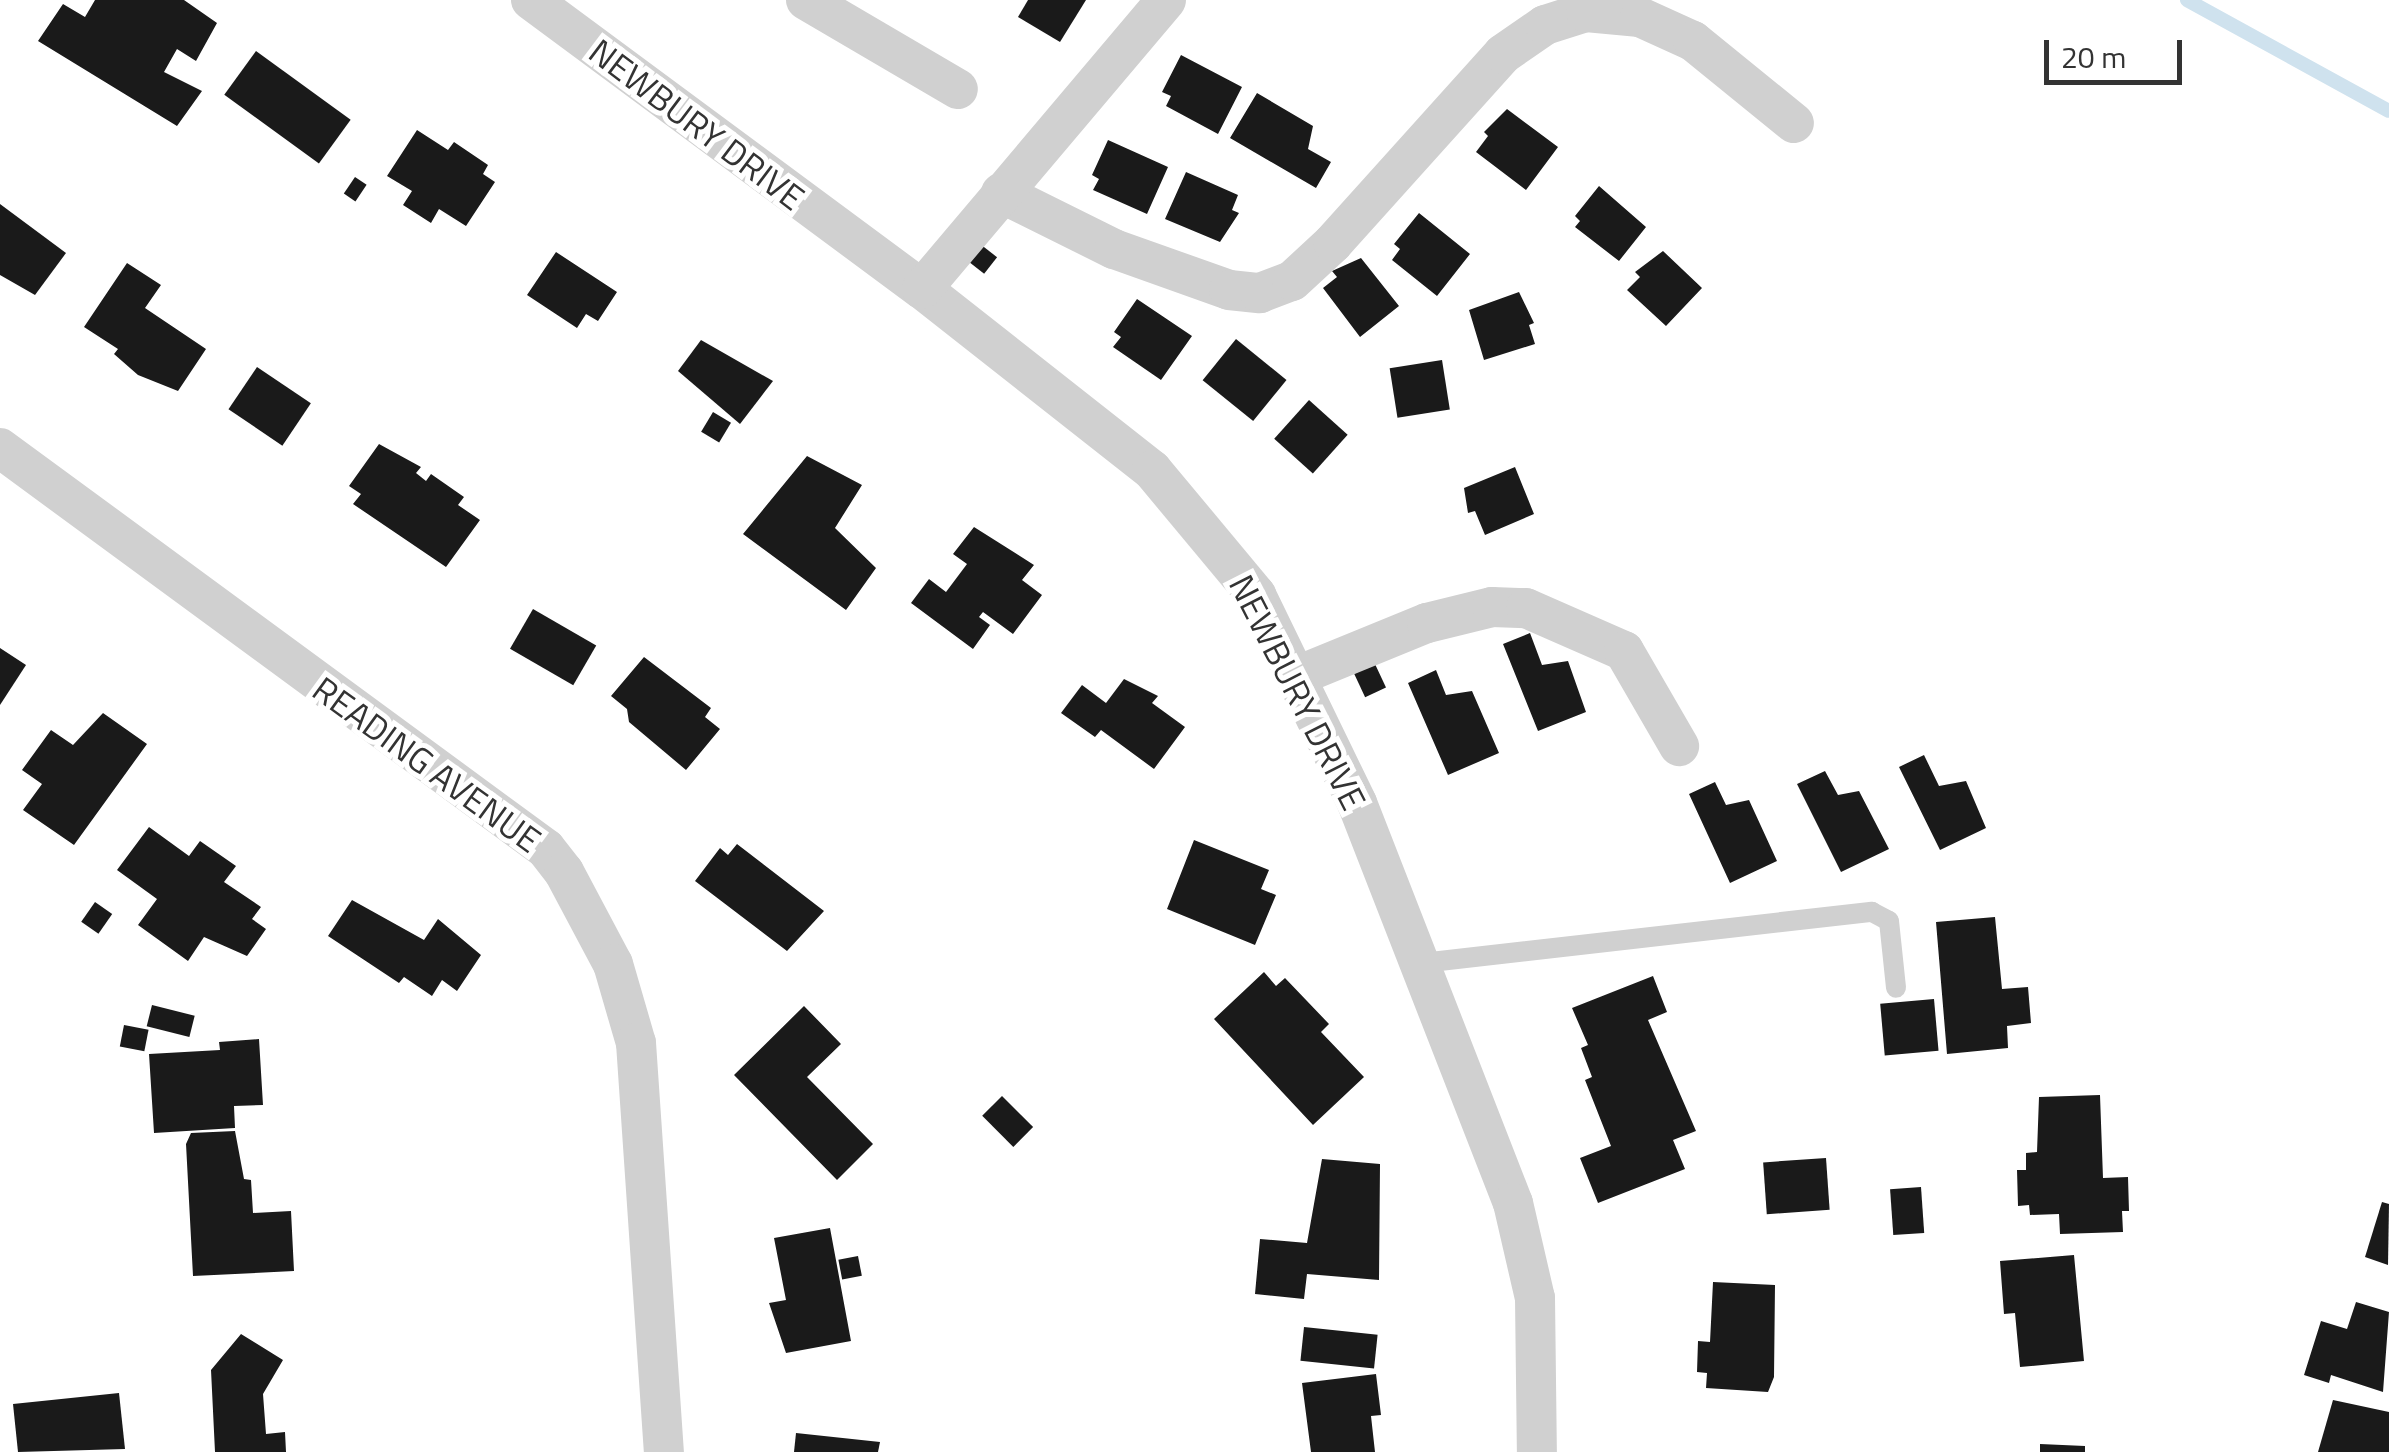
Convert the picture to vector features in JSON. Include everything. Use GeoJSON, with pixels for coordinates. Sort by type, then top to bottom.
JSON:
{"type":"FeatureCollection","features":[{"type":"Feature","properties":{"kind":"street","name":"NEWBURY DRIVE"},"geometry":{"type":"LineString","coordinates":[[531,0],[922,289],[1152,470],[1256,595],[1297,676],[1422,963],[1513,1202],[1535,1298],[1538,1452]]}},
{"type":"Feature","properties":{"kind":"street"},"geometry":{"type":"LineString","coordinates":[[806,0],[958,89]]}},
{"type":"Feature","properties":{"kind":"street"},"geometry":{"type":"LineString","coordinates":[[922,289],[1166,0]]}},
{"type":"Feature","properties":{"kind":"street"},"geometry":{"type":"LineString","coordinates":[[1001,193],[1114,249],[1229,290],[1260,293],[1292,281],[1333,243],[1503,54],[1545,25],[1586,12],[1640,17],[1693,41],[1794,124]]}},
{"type":"Feature","properties":{"kind":"street","name":"READING AVENUE"},"geometry":{"type":"LineString","coordinates":[[0,448],[546,849],[564,872],[613,964],[636,1044],[664,1452]]}},
{"type":"Feature","properties":{"kind":"street"},"geometry":{"type":"LineString","coordinates":[[1297,676],[1427,623],[1492,607],[1526,608],[1624,651],[1680,746]]}},
{"type":"Feature","properties":{"kind":"lane"},"geometry":{"type":"LineString","coordinates":[[1422,963],[1872,912],[1889,921],[1896,988]]}},
{"type":"Feature","properties":{"kind":"building"},"geometry":{"type":"Polygon","coordinates":[[[95,0],[184,0],[217,23],[196,61],[177,49],[164,72],[202,91],[177,126],[38,41],[63,4],[85,17],[95,0]]]}},
{"type":"Feature","properties":{"kind":"building"},"geometry":{"type":"Polygon","coordinates":[[[1028,0],[1086,0],[1060,42],[1018,17],[1028,0]]]}},
{"type":"Feature","properties":{"kind":"building"},"geometry":{"type":"Polygon","coordinates":[[[256,51],[351,120],[319,163],[224,95],[256,51]]]}},
{"type":"Feature","properties":{"kind":"building"},"geometry":{"type":"Polygon","coordinates":[[[1181,55],[1242,87],[1218,134],[1166,106],[1171,96],[1162,92],[1181,55]]]}},
{"type":"Feature","properties":{"kind":"building"},"geometry":{"type":"Polygon","coordinates":[[[1257,93],[1313,126],[1308,149],[1331,162],[1316,188],[1230,138],[1257,93]]]}},
{"type":"Feature","properties":{"kind":"building"},"geometry":{"type":"Polygon","coordinates":[[[1507,109],[1558,147],[1526,190],[1476,152],[1488,136],[1484,132],[1507,109]]]}},
{"type":"Feature","properties":{"kind":"building"},"geometry":{"type":"Polygon","coordinates":[[[417,130],[448,150],[454,142],[488,165],[483,174],[495,182],[466,226],[439,209],[431,223],[403,205],[412,191],[387,176],[417,130]]]}},
{"type":"Feature","properties":{"kind":"building"},"geometry":{"type":"Polygon","coordinates":[[[1108,140],[1168,167],[1147,214],[1093,190],[1099,179],[1092,175],[1108,140]]]}},
{"type":"Feature","properties":{"kind":"building"},"geometry":{"type":"Polygon","coordinates":[[[1186,172],[1238,195],[1232,210],[1239,213],[1220,242],[1165,219],[1186,172]]]}},
{"type":"Feature","properties":{"kind":"building"},"geometry":{"type":"Polygon","coordinates":[[[355,177],[367,185],[355,201],[344,194],[355,177]]]}},
{"type":"Feature","properties":{"kind":"building"},"geometry":{"type":"Polygon","coordinates":[[[1599,186],[1646,227],[1619,261],[1575,227],[1580,221],[1575,216],[1599,186]]]}},
{"type":"Feature","properties":{"kind":"building"},"geometry":{"type":"Polygon","coordinates":[[[0,204],[66,253],[35,295],[0,275],[0,204]]]}},
{"type":"Feature","properties":{"kind":"building"},"geometry":{"type":"Polygon","coordinates":[[[1419,213],[1470,254],[1437,296],[1392,260],[1400,249],[1394,244],[1419,213]]]}},
{"type":"Feature","properties":{"kind":"building"},"geometry":{"type":"Polygon","coordinates":[[[975,240],[997,257],[984,274],[962,257],[975,240]]]}},
{"type":"Feature","properties":{"kind":"building"},"geometry":{"type":"Polygon","coordinates":[[[1663,251],[1702,288],[1666,326],[1627,290],[1640,277],[1635,272],[1663,251]]]}},
{"type":"Feature","properties":{"kind":"building"},"geometry":{"type":"Polygon","coordinates":[[[556,252],[617,292],[598,321],[586,314],[577,328],[527,295],[556,252]]]}},
{"type":"Feature","properties":{"kind":"building"},"geometry":{"type":"Polygon","coordinates":[[[1361,258],[1399,306],[1360,337],[1323,288],[1337,277],[1332,271],[1361,258]]]}},
{"type":"Feature","properties":{"kind":"building"},"geometry":{"type":"Polygon","coordinates":[[[127,263],[161,285],[145,308],[206,349],[178,391],[138,375],[114,354],[118,349],[84,327],[127,263]]]}},
{"type":"Feature","properties":{"kind":"building"},"geometry":{"type":"Polygon","coordinates":[[[1519,292],[1534,323],[1529,325],[1535,344],[1484,360],[1469,310],[1519,292]]]}},
{"type":"Feature","properties":{"kind":"building"},"geometry":{"type":"Polygon","coordinates":[[[1137,299],[1192,336],[1161,380],[1113,347],[1121,337],[1114,332],[1137,299]]]}},
{"type":"Feature","properties":{"kind":"building"},"geometry":{"type":"Polygon","coordinates":[[[1236,339],[1287,380],[1253,421],[1203,380],[1236,339]]]}},
{"type":"Feature","properties":{"kind":"building"},"geometry":{"type":"Polygon","coordinates":[[[701,340],[773,381],[740,424],[678,371],[701,340]]]}},
{"type":"Feature","properties":{"kind":"building"},"geometry":{"type":"Polygon","coordinates":[[[1442,360],[1450,409],[1397,418],[1390,368],[1442,360]]]}},
{"type":"Feature","properties":{"kind":"building"},"geometry":{"type":"Polygon","coordinates":[[[257,367],[311,403],[282,446],[228,409],[257,367]]]}},
{"type":"Feature","properties":{"kind":"building"},"geometry":{"type":"Polygon","coordinates":[[[1309,400],[1348,435],[1313,473],[1274,439],[1309,400]]]}},
{"type":"Feature","properties":{"kind":"building"},"geometry":{"type":"Polygon","coordinates":[[[713,412],[731,423],[719,443],[701,432],[713,412]]]}},
{"type":"Feature","properties":{"kind":"building"},"geometry":{"type":"Polygon","coordinates":[[[379,444],[421,467],[416,473],[426,481],[431,474],[464,497],[458,505],[480,520],[446,567],[353,504],[361,494],[349,486],[379,444]]]}},
{"type":"Feature","properties":{"kind":"building"},"geometry":{"type":"Polygon","coordinates":[[[807,456],[862,485],[835,528],[876,568],[846,610],[743,534],[807,456]]]}},
{"type":"Feature","properties":{"kind":"building"},"geometry":{"type":"Polygon","coordinates":[[[1515,467],[1534,514],[1485,535],[1475,511],[1468,513],[1464,488],[1515,467]]]}},
{"type":"Feature","properties":{"kind":"building"},"geometry":{"type":"Polygon","coordinates":[[[974,527],[1034,565],[1022,580],[1042,595],[1013,634],[983,612],[979,617],[990,625],[973,649],[911,603],[929,579],[946,592],[967,564],[953,554],[974,527]]]}},
{"type":"Feature","properties":{"kind":"building"},"geometry":{"type":"Polygon","coordinates":[[[533,609],[596,646],[573,685],[510,649],[533,609]]]}},
{"type":"Feature","properties":{"kind":"building"},"geometry":{"type":"Polygon","coordinates":[[[1530,633],[1542,665],[1568,661],[1586,712],[1538,731],[1503,644],[1530,633]]]}},
{"type":"Feature","properties":{"kind":"building"},"geometry":{"type":"Polygon","coordinates":[[[0,648],[26,665],[0,705],[0,648]]]}},
{"type":"Feature","properties":{"kind":"building"},"geometry":{"type":"Polygon","coordinates":[[[644,657],[711,708],[705,717],[720,729],[686,770],[629,722],[627,709],[611,696],[644,657]]]}},
{"type":"Feature","properties":{"kind":"building"},"geometry":{"type":"Polygon","coordinates":[[[1375,664],[1386,688],[1365,697],[1354,674],[1375,664]]]}},
{"type":"Feature","properties":{"kind":"building"},"geometry":{"type":"Polygon","coordinates":[[[1436,670],[1446,695],[1472,691],[1499,753],[1448,775],[1408,683],[1436,670]]]}},
{"type":"Feature","properties":{"kind":"building"},"geometry":{"type":"Polygon","coordinates":[[[1124,679],[1158,696],[1152,703],[1185,727],[1154,769],[1101,730],[1095,737],[1061,713],[1082,685],[1106,703],[1124,679]]]}},
{"type":"Feature","properties":{"kind":"building"},"geometry":{"type":"Polygon","coordinates":[[[103,713],[147,744],[74,845],[23,810],[42,784],[22,770],[51,730],[73,745],[103,713]]]}},
{"type":"Feature","properties":{"kind":"building"},"geometry":{"type":"Polygon","coordinates":[[[1924,755],[1939,786],[1966,781],[1986,828],[1940,850],[1899,767],[1924,755]]]}},
{"type":"Feature","properties":{"kind":"building"},"geometry":{"type":"Polygon","coordinates":[[[1825,771],[1838,795],[1859,791],[1889,849],[1841,872],[1797,784],[1825,771]]]}},
{"type":"Feature","properties":{"kind":"building"},"geometry":{"type":"Polygon","coordinates":[[[1715,782],[1726,805],[1749,800],[1777,861],[1730,883],[1689,794],[1715,782]]]}},
{"type":"Feature","properties":{"kind":"building"},"geometry":{"type":"Polygon","coordinates":[[[149,827],[189,856],[200,841],[236,866],[224,882],[261,907],[252,919],[266,929],[247,956],[204,937],[188,961],[138,925],[157,899],[117,870],[149,827]]]}},
{"type":"Feature","properties":{"kind":"building"},"geometry":{"type":"Polygon","coordinates":[[[1194,840],[1269,870],[1261,889],[1276,895],[1255,945],[1167,909],[1194,840]]]}},
{"type":"Feature","properties":{"kind":"building"},"geometry":{"type":"Polygon","coordinates":[[[737,844],[824,911],[787,951],[695,881],[720,848],[728,855],[737,844]]]}},
{"type":"Feature","properties":{"kind":"building"},"geometry":{"type":"Polygon","coordinates":[[[352,900],[424,940],[438,919],[481,955],[457,991],[442,980],[432,996],[404,977],[399,983],[328,936],[352,900]]]}},
{"type":"Feature","properties":{"kind":"building"},"geometry":{"type":"Polygon","coordinates":[[[95,902],[112,914],[98,934],[81,922],[95,902]]]}},
{"type":"Feature","properties":{"kind":"building"},"geometry":{"type":"Polygon","coordinates":[[[1995,917],[2002,989],[2028,987],[2031,1023],[2007,1026],[2008,1048],[1947,1054],[1936,922],[1995,917]]]}},
{"type":"Feature","properties":{"kind":"building"},"geometry":{"type":"Polygon","coordinates":[[[1264,972],[1276,986],[1285,978],[1329,1024],[1321,1032],[1364,1077],[1313,1125],[1214,1019],[1264,972]]]}},
{"type":"Feature","properties":{"kind":"building"},"geometry":{"type":"Polygon","coordinates":[[[1653,976],[1667,1012],[1648,1020],[1696,1131],[1673,1140],[1685,1169],[1598,1203],[1580,1158],[1611,1146],[1585,1080],[1592,1077],[1581,1048],[1588,1045],[1572,1008],[1653,976]]]}},
{"type":"Feature","properties":{"kind":"building"},"geometry":{"type":"Polygon","coordinates":[[[1934,999],[1939,1051],[1885,1056],[1880,1004],[1934,999]]]}},
{"type":"Feature","properties":{"kind":"building"},"geometry":{"type":"Polygon","coordinates":[[[152,1005],[195,1016],[189,1037],[147,1026],[152,1005]]]}},
{"type":"Feature","properties":{"kind":"building"},"geometry":{"type":"Polygon","coordinates":[[[804,1006],[841,1044],[807,1077],[873,1144],[837,1180],[734,1075],[804,1006]]]}},
{"type":"Feature","properties":{"kind":"building"},"geometry":{"type":"Polygon","coordinates":[[[124,1025],[149,1030],[144,1051],[120,1047],[124,1025]]]}},
{"type":"Feature","properties":{"kind":"building"},"geometry":{"type":"Polygon","coordinates":[[[259,1039],[263,1105],[234,1106],[235,1128],[154,1133],[149,1054],[220,1050],[219,1042],[259,1039]]]}},
{"type":"Feature","properties":{"kind":"building"},"geometry":{"type":"Polygon","coordinates":[[[2100,1095],[2103,1178],[2128,1177],[2129,1211],[2122,1211],[2123,1232],[2060,1234],[2059,1214],[2030,1215],[2029,1205],[2018,1206],[2017,1170],[2026,1170],[2026,1153],[2037,1152],[2039,1097],[2100,1095]]]}},
{"type":"Feature","properties":{"kind":"building"},"geometry":{"type":"Polygon","coordinates":[[[1002,1096],[1033,1127],[1013,1147],[982,1116],[1002,1096]]]}},
{"type":"Feature","properties":{"kind":"building"},"geometry":{"type":"Polygon","coordinates":[[[235,1131],[244,1179],[251,1180],[253,1213],[291,1211],[294,1271],[193,1276],[186,1144],[191,1133],[235,1131]]]}},
{"type":"Feature","properties":{"kind":"building"},"geometry":{"type":"Polygon","coordinates":[[[1826,1158],[1830,1210],[1767,1214],[1763,1162],[1826,1158]]]}},
{"type":"Feature","properties":{"kind":"building"},"geometry":{"type":"Polygon","coordinates":[[[1322,1159],[1380,1164],[1379,1280],[1307,1274],[1304,1299],[1255,1294],[1260,1239],[1307,1243],[1322,1159]]]}},
{"type":"Feature","properties":{"kind":"building"},"geometry":{"type":"Polygon","coordinates":[[[1921,1187],[1924,1233],[1893,1235],[1890,1189],[1921,1187]]]}},
{"type":"Feature","properties":{"kind":"building"},"geometry":{"type":"Polygon","coordinates":[[[2382,1202],[2389,1204],[2388,1265],[2365,1257],[2382,1202]]]}},
{"type":"Feature","properties":{"kind":"building"},"geometry":{"type":"Polygon","coordinates":[[[830,1228],[851,1341],[786,1353],[769,1303],[786,1300],[774,1238],[830,1228]]]}},
{"type":"Feature","properties":{"kind":"building"},"geometry":{"type":"Polygon","coordinates":[[[2074,1255],[2084,1361],[2020,1367],[2015,1313],[2004,1314],[2000,1261],[2074,1255]]]}},
{"type":"Feature","properties":{"kind":"building"},"geometry":{"type":"Polygon","coordinates":[[[858,1256],[862,1276],[842,1279],[838,1260],[858,1256]]]}},
{"type":"Feature","properties":{"kind":"building"},"geometry":{"type":"Polygon","coordinates":[[[1713,1282],[1775,1285],[1774,1377],[1768,1392],[1706,1388],[1707,1373],[1697,1372],[1698,1341],[1710,1342],[1713,1282]]]}},
{"type":"Feature","properties":{"kind":"building"},"geometry":{"type":"Polygon","coordinates":[[[2356,1302],[2389,1312],[2383,1392],[2331,1375],[2329,1383],[2304,1375],[2321,1321],[2347,1329],[2356,1302]]]}},
{"type":"Feature","properties":{"kind":"building"},"geometry":{"type":"Polygon","coordinates":[[[1304,1327],[1378,1335],[1374,1369],[1300,1361],[1304,1327]]]}},
{"type":"Feature","properties":{"kind":"building"},"geometry":{"type":"Polygon","coordinates":[[[241,1334],[283,1360],[263,1394],[266,1434],[285,1432],[286,1452],[215,1452],[211,1370],[241,1334]]]}},
{"type":"Feature","properties":{"kind":"building"},"geometry":{"type":"Polygon","coordinates":[[[1376,1374],[1381,1415],[1371,1416],[1375,1452],[1311,1452],[1302,1383],[1376,1374]]]}},
{"type":"Feature","properties":{"kind":"building"},"geometry":{"type":"Polygon","coordinates":[[[119,1393],[125,1449],[18,1452],[13,1404],[119,1393]]]}},
{"type":"Feature","properties":{"kind":"building"},"geometry":{"type":"Polygon","coordinates":[[[2333,1400],[2389,1412],[2389,1452],[2318,1452],[2333,1400]]]}},
{"type":"Feature","properties":{"kind":"building"},"geometry":{"type":"Polygon","coordinates":[[[796,1433],[880,1442],[878,1452],[794,1452],[796,1433]]]}},
{"type":"Feature","properties":{"kind":"building"},"geometry":{"type":"Polygon","coordinates":[[[2040,1444],[2085,1446],[2085,1452],[2040,1452],[2040,1444]]]}},
{"type":"Feature","properties":{"kind":"waterway"},"geometry":{"type":"LineString","coordinates":[[2187,0],[2389,111]]}}]}
